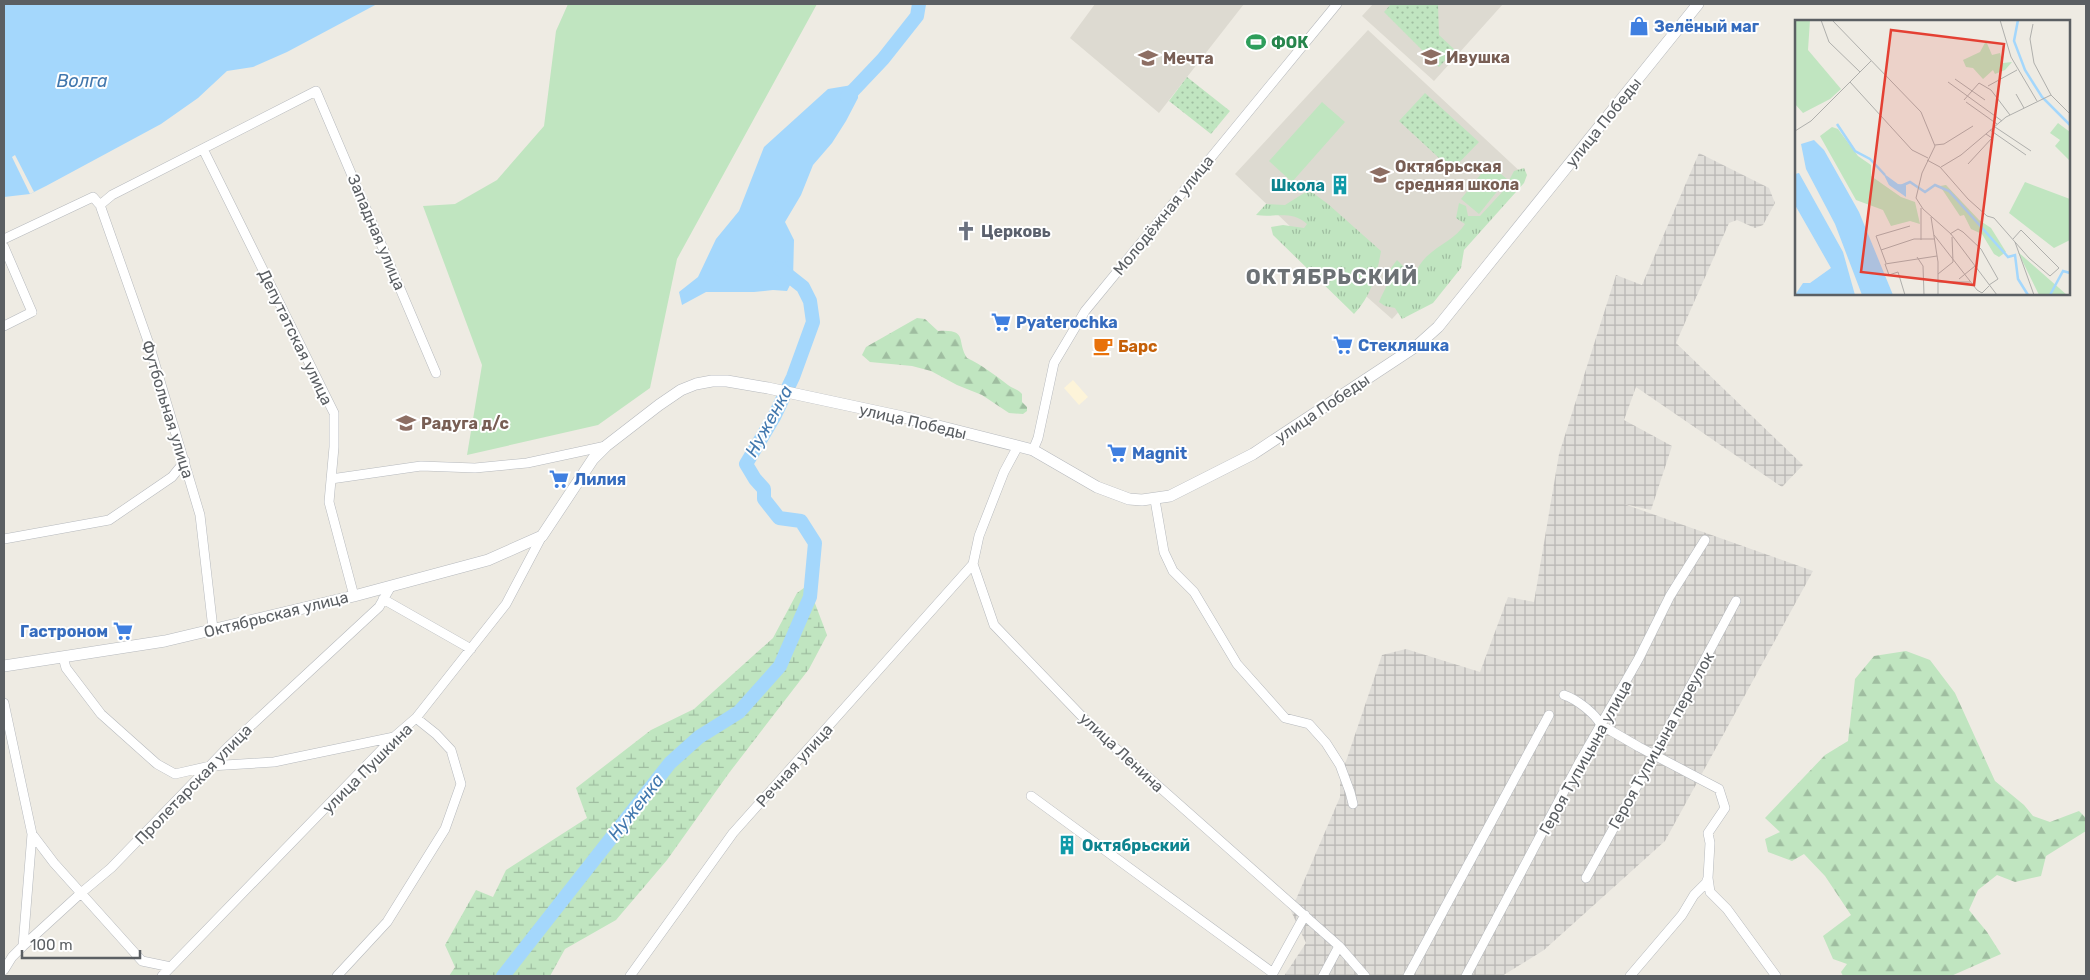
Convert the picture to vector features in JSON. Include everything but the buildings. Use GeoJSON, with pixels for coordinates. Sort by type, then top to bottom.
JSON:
{"type":"FeatureCollection","features":[{"type":"Feature","properties":{"kind":"street","name":"Молодёжная улица"},"geometry":{"type":"LineString","coordinates":[[1033,450],[1038,438],[1054,363],[1084,311],[1337,4]]}},
{"type":"Feature","properties":{"kind":"street","name":"улица Победы"},"geometry":{"type":"LineString","coordinates":[[542,536],[593,459],[606,446],[659,404],[681,390],[696,384],[727,381],[903,417],[1033,450],[1097,488],[1129,499],[1155,500],[1188,489],[1253,454],[1418,346],[1438,327],[1698,4]]}},
{"type":"Feature","properties":{"kind":"street","name":"Западная улица"},"geometry":{"type":"LineString","coordinates":[[203,149],[316,91],[436,373]]}},
{"type":"Feature","properties":{"kind":"street"},"geometry":{"type":"LineString","coordinates":[[100,205],[112,195],[203,149]]}},
{"type":"Feature","properties":{"kind":"street","name":"Депутатская улица"},"geometry":{"type":"LineString","coordinates":[[203,149],[334,414],[334,447],[329,502],[354,596]]}},
{"type":"Feature","properties":{"kind":"street","name":"Футбольная улица"},"geometry":{"type":"LineString","coordinates":[[4,239],[93,197],[100,205],[149,344],[200,515],[213,629]]}},
{"type":"Feature","properties":{"kind":"street"},"geometry":{"type":"LineString","coordinates":[[4,247],[32,312],[4,326]]}},
{"type":"Feature","properties":{"kind":"street"},"geometry":{"type":"LineString","coordinates":[[331,479],[421,466],[475,468],[527,463],[606,446]]}},
{"type":"Feature","properties":{"kind":"street"},"geometry":{"type":"LineString","coordinates":[[973,564],[979,536],[1004,472],[1018,446]]}},
{"type":"Feature","properties":{"kind":"street"},"geometry":{"type":"LineString","coordinates":[[4,539],[109,520],[172,477],[185,461]]}},
{"type":"Feature","properties":{"kind":"street"},"geometry":{"type":"LineString","coordinates":[[1155,500],[1164,552],[1173,571],[1194,592],[1237,664],[1285,718],[1309,724],[1326,743],[1340,765],[1353,804]]}},
{"type":"Feature","properties":{"kind":"street","name":"Октябрьская улица"},"geometry":{"type":"LineString","coordinates":[[4,666],[165,641],[354,596],[488,560],[542,536]]}},
{"type":"Feature","properties":{"kind":"street","name":"улица Пушкина"},"geometry":{"type":"LineString","coordinates":[[162,976],[394,737],[416,718],[506,604],[542,536]]}},
{"type":"Feature","properties":{"kind":"street","name":"Героя Тупицына улица"},"geometry":{"type":"LineString","coordinates":[[1466,976],[1639,658],[1670,596],[1705,540]]}},
{"type":"Feature","properties":{"kind":"street","name":"улица Ленина"},"geometry":{"type":"LineString","coordinates":[[973,564],[994,625],[1095,730],[1340,946],[1364,976]]}},
{"type":"Feature","properties":{"kind":"street","name":"Речная улица"},"geometry":{"type":"LineString","coordinates":[[630,976],[733,833],[973,564]]}},
{"type":"Feature","properties":{"kind":"street","name":"Пролетарская улица"},"geometry":{"type":"LineString","coordinates":[[4,970],[12,956],[110,868],[278,698],[379,607],[391,586]]}},
{"type":"Feature","properties":{"kind":"street"},"geometry":{"type":"LineString","coordinates":[[383,599],[470,648]]}},
{"type":"Feature","properties":{"kind":"street","name":"Героя Тупицына переулок"},"geometry":{"type":"LineString","coordinates":[[1586,878],[1736,601]]}},
{"type":"Feature","properties":{"kind":"street"},"geometry":{"type":"LineString","coordinates":[[63,657],[66,668],[101,714],[157,764],[175,774],[209,766],[274,762],[394,737]]}},
{"type":"Feature","properties":{"kind":"street"},"geometry":{"type":"LineString","coordinates":[[1564,695],[1572,698],[1598,719],[1601,725],[1719,789],[1725,808],[1708,833],[1710,843],[1708,878],[1710,892],[1744,930],[1776,976]]}},
{"type":"Feature","properties":{"kind":"street"},"geometry":{"type":"LineString","coordinates":[[4,703],[32,834],[23,946]]}},
{"type":"Feature","properties":{"kind":"street"},"geometry":{"type":"LineString","coordinates":[[1408,976],[1549,715]]}},
{"type":"Feature","properties":{"kind":"street"},"geometry":{"type":"LineString","coordinates":[[337,976],[387,922],[445,829],[461,784],[451,750],[436,734],[416,718]]}},
{"type":"Feature","properties":{"kind":"street"},"geometry":{"type":"LineString","coordinates":[[1030,796],[1273,973],[1305,916]]}},
{"type":"Feature","properties":{"kind":"street"},"geometry":{"type":"LineString","coordinates":[[32,834],[54,863],[142,961],[171,967]]}},
{"type":"Feature","properties":{"kind":"street"},"geometry":{"type":"LineString","coordinates":[[1630,976],[1682,915],[1694,895],[1706,884],[1708,878]]}},
{"type":"Feature","properties":{"kind":"street"},"geometry":{"type":"LineString","coordinates":[[1323,976],[1340,946]]}},
{"type":"Feature","properties":{"kind":"shaded area","name":"Мечта"},"geometry":{"type":"Polygon","coordinates":[[[1095,4],[1244,4],[1159,113],[1070,38],[1095,4]]]}},
{"type":"Feature","properties":{"kind":"shaded area","name":"Ивушка"},"geometry":{"type":"Polygon","coordinates":[[[1373,4],[1503,4],[1434,81],[1362,16],[1373,4]]]}},
{"type":"Feature","properties":{"kind":"shaded area","name":"Октябрьская средняя школа"},"geometry":{"type":"Polygon","coordinates":[[[1368,30],[1525,176],[1392,319],[1334,268],[1235,174],[1368,30]]]}},
{"type":"Feature","properties":{"kind":"shaded area"},"geometry":{"type":"Polygon","coordinates":[[[1699,153],[1769,188],[1775,203],[1763,225],[1755,228],[1737,220],[1729,223],[1676,343],[1803,465],[1782,487],[1636,387],[1624,420],[1672,446],[1651,510],[1624,504],[1813,571],[1665,841],[1544,950],[1502,976],[1284,976],[1306,943],[1291,911],[1340,797],[1340,779],[1382,655],[1406,649],[1480,672],[1508,597],[1534,602],[1559,454],[1616,275],[1642,285],[1699,153]]]}},
{"type":"Feature","properties":{"kind":"shaded area"},"geometry":{"type":"Polygon","coordinates":[[[1073,380],[1088,397],[1079,405],[1064,388],[1073,380]]]}},
{"type":"Feature","properties":{"kind":"green space"},"geometry":{"type":"Polygon","coordinates":[[[568,4],[817,4],[677,259],[650,388],[598,425],[467,455],[482,365],[423,206],[455,204],[497,180],[544,126],[556,31],[568,4]]]}},
{"type":"Feature","properties":{"kind":"green space"},"geometry":{"type":"Polygon","coordinates":[[[1391,4],[1438,4],[1439,35],[1455,50],[1439,67],[1384,12],[1391,4]]]}},
{"type":"Feature","properties":{"kind":"green space"},"geometry":{"type":"Polygon","coordinates":[[[1187,77],[1230,111],[1211,134],[1169,101],[1187,77]]]}},
{"type":"Feature","properties":{"kind":"green space"},"geometry":{"type":"Polygon","coordinates":[[[1425,93],[1479,142],[1452,170],[1399,121],[1425,93]]]}},
{"type":"Feature","properties":{"kind":"green space"},"geometry":{"type":"Polygon","coordinates":[[[1322,102],[1345,122],[1292,182],[1269,161],[1322,102]]]}},
{"type":"Feature","properties":{"kind":"green space"},"geometry":{"type":"Polygon","coordinates":[[[1489,164],[1507,179],[1479,214],[1461,199],[1489,164]]]}},
{"type":"Feature","properties":{"kind":"green space"},"geometry":{"type":"Polygon","coordinates":[[[1524,168],[1527,175],[1524,183],[1464,250],[1461,268],[1433,303],[1402,319],[1395,308],[1385,306],[1379,302],[1389,281],[1391,268],[1397,260],[1405,268],[1409,278],[1416,280],[1418,268],[1422,261],[1454,236],[1465,224],[1456,218],[1459,203],[1466,206],[1468,216],[1480,216],[1504,190],[1514,171],[1524,168]]]}},
{"type":"Feature","properties":{"kind":"green space"},"geometry":{"type":"Polygon","coordinates":[[[1309,190],[1328,204],[1381,251],[1369,292],[1354,314],[1273,235],[1271,227],[1283,225],[1304,228],[1307,224],[1295,217],[1256,215],[1266,204],[1285,205],[1309,190]]]}},
{"type":"Feature","properties":{"kind":"green space"},"geometry":{"type":"Polygon","coordinates":[[[917,318],[925,319],[938,331],[958,334],[967,358],[1020,392],[1022,394],[1022,402],[1027,407],[1027,411],[1023,414],[1009,413],[982,395],[957,385],[931,371],[912,366],[870,362],[862,355],[866,347],[917,318]]]}},
{"type":"Feature","properties":{"kind":"green space"},"geometry":{"type":"Polygon","coordinates":[[[808,585],[827,635],[809,669],[729,773],[667,860],[616,920],[565,949],[550,976],[449,976],[455,967],[445,945],[476,890],[493,897],[506,870],[587,818],[576,788],[651,730],[694,709],[773,638],[797,593],[808,585]]]}},
{"type":"Feature","properties":{"kind":"green space"},"geometry":{"type":"Polygon","coordinates":[[[1906,651],[1930,660],[1955,693],[1995,781],[2024,805],[2033,816],[2050,822],[2079,811],[2086,818],[2086,831],[2046,856],[2041,876],[2015,882],[1997,875],[1978,890],[1969,910],[1987,932],[2001,954],[1951,976],[1843,976],[1841,972],[1847,964],[1833,959],[1823,936],[1851,915],[1825,876],[1804,854],[1792,861],[1768,852],[1765,839],[1780,832],[1765,818],[1825,755],[1848,741],[1855,679],[1874,656],[1906,651]]]}},
{"type":"Feature","properties":{"kind":"water","name":"Волга"},"geometry":{"type":"Polygon","coordinates":[[[4,4],[377,4],[287,52],[253,67],[227,71],[198,98],[161,124],[46,186],[30,194],[4,197],[4,4]]]}},
{"type":"Feature","properties":{"kind":"water"},"geometry":{"type":"Polygon","coordinates":[[[858,84],[858,98],[846,121],[832,143],[813,165],[801,195],[785,222],[794,240],[793,279],[787,291],[706,292],[682,305],[679,292],[698,277],[716,239],[739,211],[764,147],[828,89],[858,84]]]}},
{"type":"Feature","properties":{"kind":"pier"},"geometry":{"type":"Polygon","coordinates":[[[15,155],[34,192],[30,194],[12,157],[15,155]]]}},
{"type":"Feature","properties":{"kind":"waterway","name":"Нуженка"},"geometry":{"type":"LineString","coordinates":[[847,97],[883,59],[917,16],[919,4]]}},
{"type":"Feature","properties":{"kind":"waterway","name":"Нуженка"},"geometry":{"type":"LineString","coordinates":[[503,976],[670,763],[699,737],[739,712],[780,666],[810,597],[815,543],[801,521],[779,518],[764,499],[764,489],[746,464],[774,417],[793,377],[813,322],[810,301],[803,287],[779,268]]}},
{"type":"Feature","properties":{"kind":"place","name":"Зелёный маг"},"geometry":{"type":"Point","coordinates":[1639,26]}},
{"type":"Feature","properties":{"kind":"place","name":"ФОК"},"geometry":{"type":"Point","coordinates":[1256,42]}},
{"type":"Feature","properties":{"kind":"place","name":"Ивушка"},"geometry":{"type":"Point","coordinates":[1431,57]}},
{"type":"Feature","properties":{"kind":"place","name":"Мечта"},"geometry":{"type":"Point","coordinates":[1148,58]}},
{"type":"Feature","properties":{"kind":"place","name":"Октябрьская средняя школа"},"geometry":{"type":"Point","coordinates":[1380,175]}},
{"type":"Feature","properties":{"kind":"place","name":"Школа"},"geometry":{"type":"Point","coordinates":[1340,185]}},
{"type":"Feature","properties":{"kind":"place","name":"Церковь"},"geometry":{"type":"Point","coordinates":[966,231]}},
{"type":"Feature","properties":{"kind":"place","name":"Pyaterochka"},"geometry":{"type":"Point","coordinates":[1001,322]}},
{"type":"Feature","properties":{"kind":"place","name":"Стекляшка"},"geometry":{"type":"Point","coordinates":[1343,345]}},
{"type":"Feature","properties":{"kind":"place","name":"Барс"},"geometry":{"type":"Point","coordinates":[1103,346]}},
{"type":"Feature","properties":{"kind":"place","name":"Радуга д/с"},"geometry":{"type":"Point","coordinates":[406,423]}},
{"type":"Feature","properties":{"kind":"place","name":"Magnit"},"geometry":{"type":"Point","coordinates":[1117,453]}},
{"type":"Feature","properties":{"kind":"place","name":"Лилия"},"geometry":{"type":"Point","coordinates":[559,479]}},
{"type":"Feature","properties":{"kind":"place","name":"Гастроном"},"geometry":{"type":"Point","coordinates":[123,631]}},
{"type":"Feature","properties":{"kind":"place","name":"Октябрьский"},"geometry":{"type":"Point","coordinates":[1067,845]}},
{"type":"Feature","properties":{"kind":"district","name":"ОКТЯБРЬСКИЙ"},"geometry":{"type":"Point","coordinates":[1332,277]}}]}
